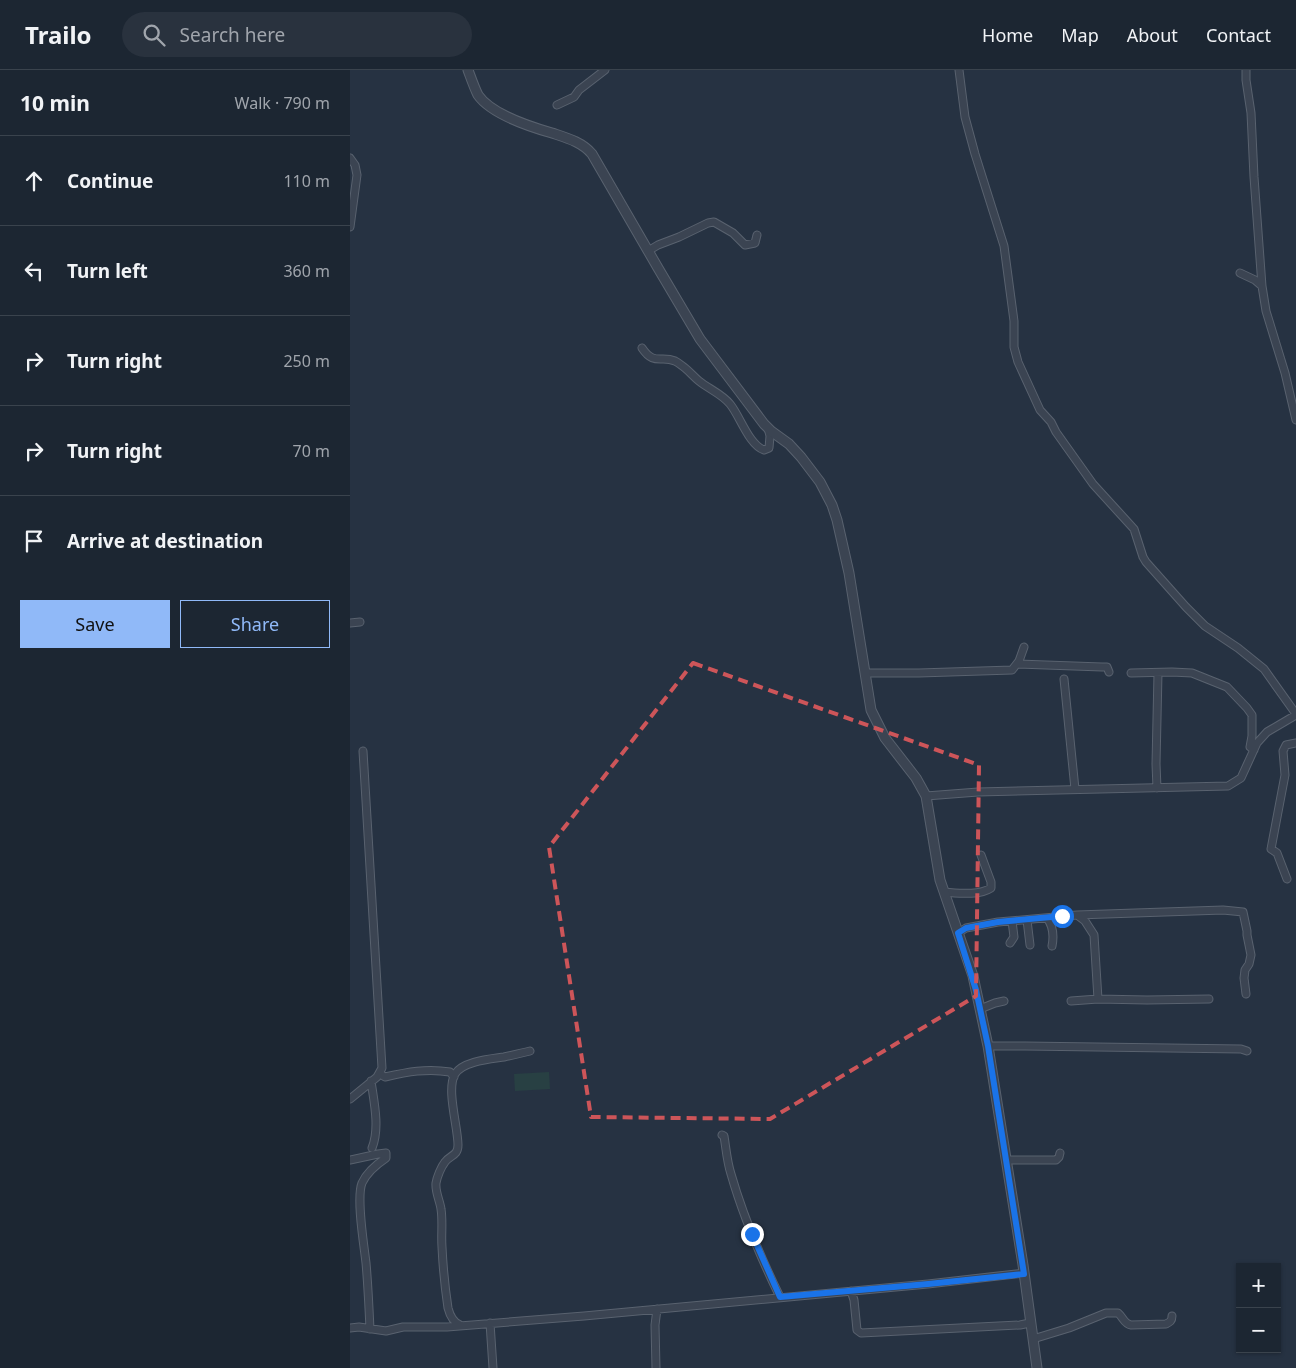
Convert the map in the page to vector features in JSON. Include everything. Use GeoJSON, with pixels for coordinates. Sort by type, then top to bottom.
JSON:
{"type":"FeatureCollection","features":[{"type":"Feature","properties":{"kind":"street"},"geometry":{"type":"LineString","coordinates":[[468,70],[478,94],[489,106],[518,121],[566,137],[587,148],[608,180],[700,339],[768,428],[789,444],[801,457],[820,482],[832,505],[849,573],[871,710],[885,738],[916,778],[926,796],[937,866],[973,976],[988,1046],[1037,1368]]}},
{"type":"Feature","properties":{"kind":"street"},"geometry":{"type":"LineString","coordinates":[[557,105],[574,97],[578,90],[605,70]]}},
{"type":"Feature","properties":{"kind":"street"},"geometry":{"type":"LineString","coordinates":[[926,796],[978,792],[1228,786],[1241,778],[1257,743],[1267,732],[1296,714],[1264,669],[1206,626],[1186,607],[1146,562],[1134,529],[1093,484],[1051,422],[1040,410],[1018,362],[1014,347],[1014,322],[1004,246],[972,145],[965,117],[959,70]]}},
{"type":"Feature","properties":{"kind":"street"},"geometry":{"type":"LineString","coordinates":[[1246,70],[1252,113],[1254,177],[1262,286],[1266,311],[1295,407],[1296,420]]}},
{"type":"Feature","properties":{"kind":"street"},"geometry":{"type":"LineString","coordinates":[[350,158],[355,165],[357,175],[350,227]]}},
{"type":"Feature","properties":{"kind":"street"},"geometry":{"type":"LineString","coordinates":[[648,251],[708,222],[714,222],[733,233],[746,245],[755,243],[757,234]]}},
{"type":"Feature","properties":{"kind":"street"},"geometry":{"type":"LineString","coordinates":[[1240,273],[1255,280],[1262,286]]}},
{"type":"Feature","properties":{"kind":"street"},"geometry":{"type":"LineString","coordinates":[[642,348],[654,360],[676,362],[724,398],[752,439],[764,450],[769,448],[770,436],[768,428]]}},
{"type":"Feature","properties":{"kind":"street"},"geometry":{"type":"LineString","coordinates":[[350,623],[360,622]]}},
{"type":"Feature","properties":{"kind":"street"},"geometry":{"type":"LineString","coordinates":[[865,674],[1012,670],[1018,664],[1024,647]]}},
{"type":"Feature","properties":{"kind":"street"},"geometry":{"type":"LineString","coordinates":[[1018,664],[1102,667],[1106,668],[1109,672]]}},
{"type":"Feature","properties":{"kind":"street"},"geometry":{"type":"LineString","coordinates":[[1157,788],[1158,673]]}},
{"type":"Feature","properties":{"kind":"street"},"geometry":{"type":"LineString","coordinates":[[1131,674],[1192,673],[1227,687],[1252,715],[1250,747],[1254,750]]}},
{"type":"Feature","properties":{"kind":"street"},"geometry":{"type":"LineString","coordinates":[[1064,679],[1075,789]]}},
{"type":"Feature","properties":{"kind":"street"},"geometry":{"type":"LineString","coordinates":[[1287,879],[1277,853],[1271,849],[1285,775],[1283,751],[1286,745],[1296,743]]}},
{"type":"Feature","properties":{"kind":"street"},"geometry":{"type":"LineString","coordinates":[[350,1099],[380,1074],[382,1068],[363,751]]}},
{"type":"Feature","properties":{"kind":"street"},"geometry":{"type":"LineString","coordinates":[[944,892],[978,893],[991,888],[991,882],[981,855]]}},
{"type":"Feature","properties":{"kind":"street"},"geometry":{"type":"LineString","coordinates":[[958,933],[966,928],[1012,921],[1078,915],[1222,910],[1243,912],[1250,955],[1244,978],[1246,994]]}},
{"type":"Feature","properties":{"kind":"street"},"geometry":{"type":"LineString","coordinates":[[1078,915],[1085,921],[1094,935],[1098,999]]}},
{"type":"Feature","properties":{"kind":"street"},"geometry":{"type":"LineString","coordinates":[[1047,918],[1054,939],[1052,946]]}},
{"type":"Feature","properties":{"kind":"street"},"geometry":{"type":"LineString","coordinates":[[1028,920],[1030,945]]}},
{"type":"Feature","properties":{"kind":"street"},"geometry":{"type":"LineString","coordinates":[[1010,943],[1014,937],[1012,921]]}},
{"type":"Feature","properties":{"kind":"street"},"geometry":{"type":"LineString","coordinates":[[1071,1001],[1098,999],[1209,999]]}},
{"type":"Feature","properties":{"kind":"street"},"geometry":{"type":"LineString","coordinates":[[980,1009],[1004,1001]]}},
{"type":"Feature","properties":{"kind":"street"},"geometry":{"type":"LineString","coordinates":[[988,1046],[1241,1049],[1247,1051]]}},
{"type":"Feature","properties":{"kind":"street"},"geometry":{"type":"LineString","coordinates":[[461,1326],[449,1314],[442,1247],[441,1210],[436,1184],[444,1162],[454,1156],[458,1148],[457,1125],[452,1100],[455,1073],[473,1063],[530,1051]]}},
{"type":"Feature","properties":{"kind":"street"},"geometry":{"type":"LineString","coordinates":[[380,1074],[385,1077],[418,1070],[450,1072],[454,1077]]}},
{"type":"Feature","properties":{"kind":"street"},"geometry":{"type":"LineString","coordinates":[[371,1081],[375,1125],[375,1139],[372,1148]]}},
{"type":"Feature","properties":{"kind":"street"},"geometry":{"type":"LineString","coordinates":[[722,1135],[724,1136],[731,1173],[744,1213],[780,1297]]}},
{"type":"Feature","properties":{"kind":"street"},"geometry":{"type":"LineString","coordinates":[[350,1160],[386,1153],[386,1158],[378,1163],[362,1182],[360,1190],[370,1329]]}},
{"type":"Feature","properties":{"kind":"street"},"geometry":{"type":"LineString","coordinates":[[1006,1160],[1056,1160],[1060,1153]]}},
{"type":"Feature","properties":{"kind":"street"},"geometry":{"type":"LineString","coordinates":[[350,1328],[359,1327],[386,1331],[402,1327],[461,1326],[1024,1274]]}},
{"type":"Feature","properties":{"kind":"street"},"geometry":{"type":"LineString","coordinates":[[852,1291],[857,1330],[861,1334],[1020,1325],[1030,1322]]}},
{"type":"Feature","properties":{"kind":"street"},"geometry":{"type":"LineString","coordinates":[[656,1309],[656,1368]]}},
{"type":"Feature","properties":{"kind":"street"},"geometry":{"type":"LineString","coordinates":[[1032,1339],[1069,1328],[1106,1313],[1118,1313],[1122,1315],[1126,1323],[1131,1325],[1166,1324],[1170,1322],[1172,1316]]}},
{"type":"Feature","properties":{"kind":"street"},"geometry":{"type":"LineString","coordinates":[[490,1323],[493,1368]]}},
{"type":"Feature","properties":{"kind":"highlighted area"},"geometry":{"type":"Polygon","coordinates":[[[693,663],[979,765],[976,996],[770,1119],[591,1117],[549,847],[693,663]]]}},
{"type":"Feature","properties":{"kind":"green space"},"geometry":{"type":"Polygon","coordinates":[[[549,1072],[550,1089],[515,1091],[514,1074],[549,1072]]]}},
{"type":"Feature","properties":{"kind":"route"},"geometry":{"type":"LineString","coordinates":[[752,1234],[780,1297],[1024,1274],[988,1046],[973,976],[958,933],[966,928],[998,922],[1062,916]]}}]}
